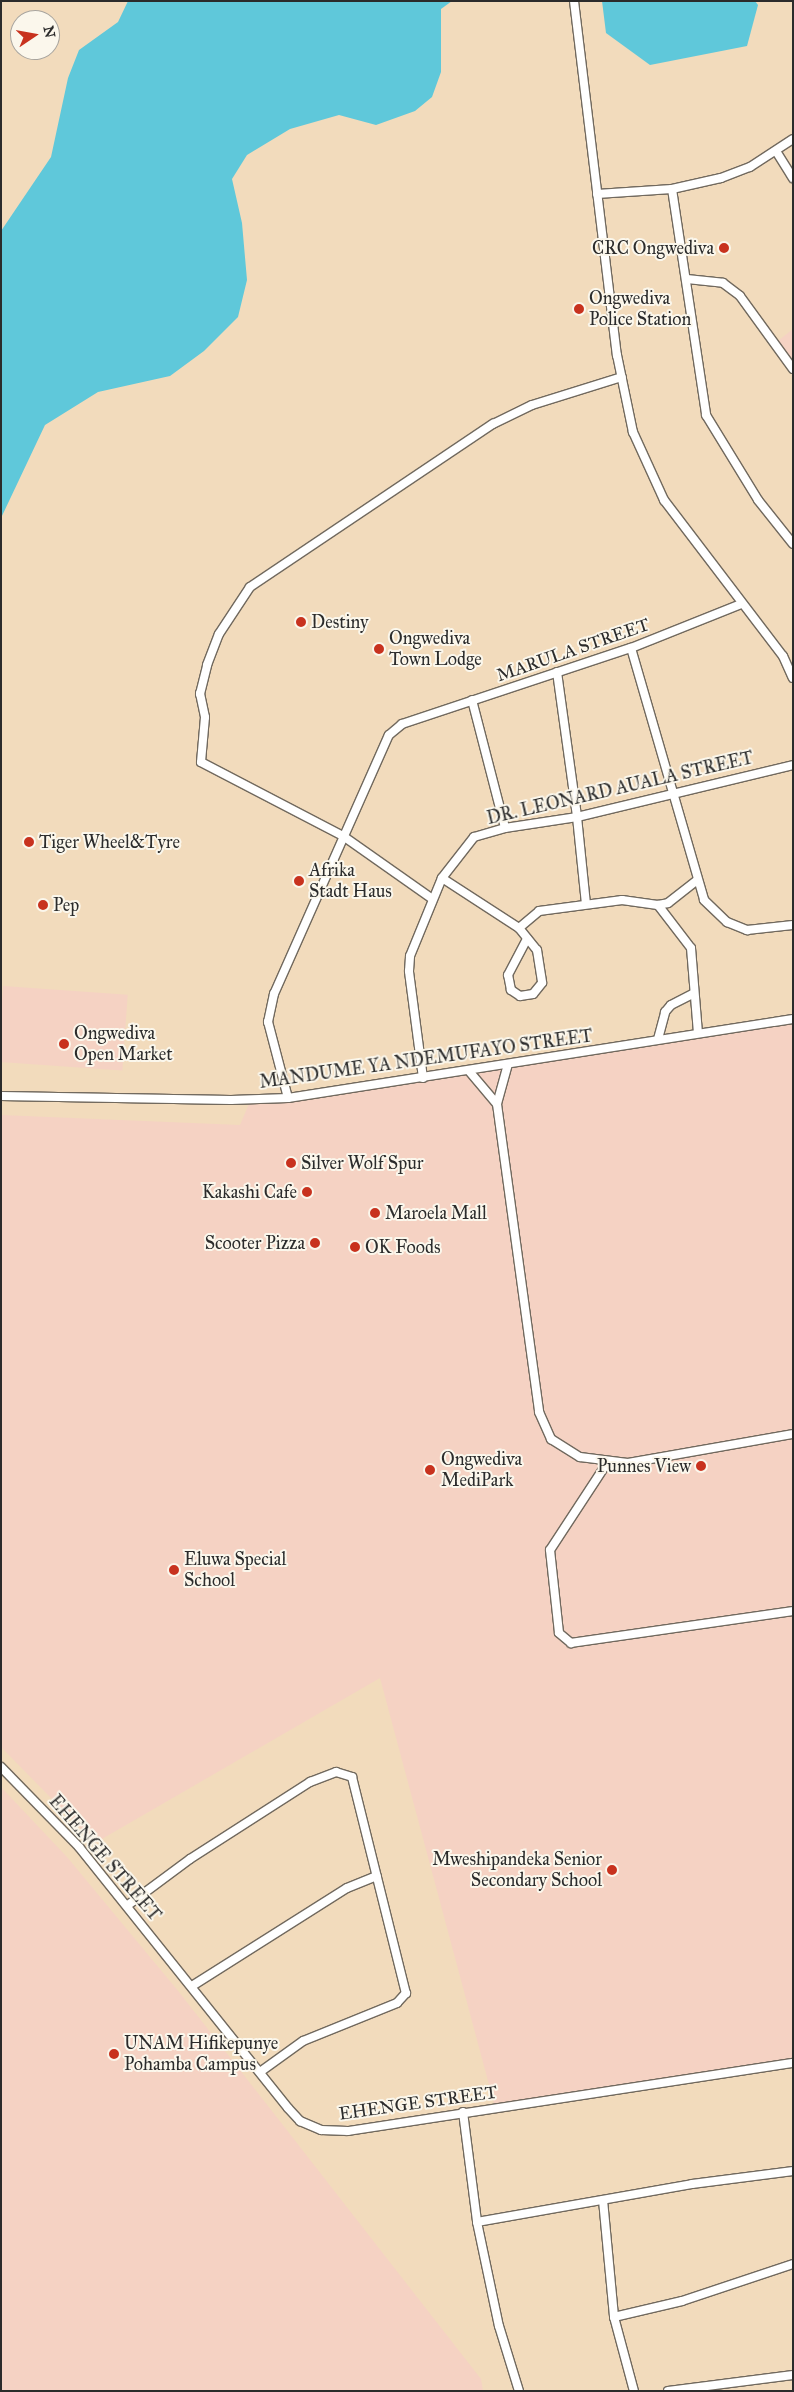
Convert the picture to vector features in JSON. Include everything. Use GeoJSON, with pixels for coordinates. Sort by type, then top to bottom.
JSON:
{"type":"FeatureCollection","features":[{"type":"Feature","properties":{"kind":"street"},"geometry":{"type":"LineString","coordinates":[[574,1],[597,194],[622,377],[633,432],[664,500],[741,604],[783,656],[793,678]]}},
{"type":"Feature","properties":{"kind":"street"},"geometry":{"type":"LineString","coordinates":[[597,194],[672,189],[721,178],[750,167],[793,139]]}},
{"type":"Feature","properties":{"kind":"street"},"geometry":{"type":"LineString","coordinates":[[776,151],[793,178]]}},
{"type":"Feature","properties":{"kind":"street"},"geometry":{"type":"LineString","coordinates":[[672,189],[706,415],[717,438],[758,500],[793,544]]}},
{"type":"Feature","properties":{"kind":"street"},"geometry":{"type":"LineString","coordinates":[[687,279],[723,284],[740,296],[793,369]]}},
{"type":"Feature","properties":{"kind":"street"},"geometry":{"type":"LineString","coordinates":[[431,898],[343,836],[201,762],[205,716],[200,694],[219,634],[232,610],[250,587],[493,424],[532,405],[622,377]]}},
{"type":"Feature","properties":{"kind":"street","name":"MARULA STREET"},"geometry":{"type":"LineString","coordinates":[[288,1098],[268,1022],[274,994],[389,735],[402,724],[631,648],[741,604]]}},
{"type":"Feature","properties":{"kind":"street"},"geometry":{"type":"LineString","coordinates":[[631,648],[697,880],[710,908],[727,922],[747,930],[793,925]]}},
{"type":"Feature","properties":{"kind":"street"},"geometry":{"type":"LineString","coordinates":[[557,672],[578,817],[586,904]]}},
{"type":"Feature","properties":{"kind":"street"},"geometry":{"type":"LineString","coordinates":[[472,700],[505,828]]}},
{"type":"Feature","properties":{"kind":"street","name":"DR. LEONARD AUALA STREET"},"geometry":{"type":"LineString","coordinates":[[423,1078],[409,971],[410,956],[431,898],[442,878],[474,837],[505,828],[578,817],[673,792],[793,765]]}},
{"type":"Feature","properties":{"kind":"street"},"geometry":{"type":"LineString","coordinates":[[442,878],[519,928],[537,950],[542,983],[533,994],[520,996],[511,990],[508,975],[527,938]]}},
{"type":"Feature","properties":{"kind":"street"},"geometry":{"type":"LineString","coordinates":[[519,928],[539,911],[622,900],[658,905],[668,902],[697,880]]}},
{"type":"Feature","properties":{"kind":"street"},"geometry":{"type":"LineString","coordinates":[[658,905],[691,948],[693,994],[698,1033]]}},
{"type":"Feature","properties":{"kind":"street"},"geometry":{"type":"LineString","coordinates":[[658,1039],[665,1012],[671,1005],[693,994]]}},
{"type":"Feature","properties":{"kind":"street","name":"MANDUME YA NDEMUFAYO STREET"},"geometry":{"type":"LineString","coordinates":[[1,1096],[231,1100],[288,1098],[793,1019]]}},
{"type":"Feature","properties":{"kind":"street"},"geometry":{"type":"LineString","coordinates":[[508,1064],[497,1104],[539,1412],[551,1439],[580,1458],[607,1463],[628,1463],[793,1434]]}},
{"type":"Feature","properties":{"kind":"street"},"geometry":{"type":"LineString","coordinates":[[469,1071],[497,1104]]}},
{"type":"Feature","properties":{"kind":"street"},"geometry":{"type":"LineString","coordinates":[[607,1463],[550,1550],[559,1633],[571,1644],[793,1611]]}},
{"type":"Feature","properties":{"kind":"street","name":"EHENGE STREET"},"geometry":{"type":"LineString","coordinates":[[1,1767],[79,1847],[128,1905],[300,2121],[322,2130],[348,2131],[793,2062]]}},
{"type":"Feature","properties":{"kind":"street"},"geometry":{"type":"LineString","coordinates":[[128,1905],[222,1838],[310,1782],[336,1772],[352,1777],[406,1993],[398,2003],[303,2041],[260,2072]]}},
{"type":"Feature","properties":{"kind":"street"},"geometry":{"type":"LineString","coordinates":[[192,1986],[347,1888],[377,1876]]}},
{"type":"Feature","properties":{"kind":"street"},"geometry":{"type":"LineString","coordinates":[[463,2112],[477,2222],[499,2326],[519,2391]]}},
{"type":"Feature","properties":{"kind":"street"},"geometry":{"type":"LineString","coordinates":[[477,2222],[603,2200],[793,2171]]}},
{"type":"Feature","properties":{"kind":"street"},"geometry":{"type":"LineString","coordinates":[[603,2200],[614,2317],[634,2391]]}},
{"type":"Feature","properties":{"kind":"street"},"geometry":{"type":"LineString","coordinates":[[614,2317],[682,2301],[793,2264]]}},
{"type":"Feature","properties":{"kind":"street"},"geometry":{"type":"LineString","coordinates":[[668,2391],[793,2375]]}},
{"type":"Feature","properties":{"kind":"shaded area"},"geometry":{"type":"Polygon","coordinates":[[[793,329],[793,369],[774,344],[793,329]]]}},
{"type":"Feature","properties":{"kind":"shaded area","name":"Ongwediva Open Market"},"geometry":{"type":"Polygon","coordinates":[[[3,986],[128,995],[122,1071],[1,1062],[3,986]]]}},
{"type":"Feature","properties":{"kind":"shaded area"},"geometry":{"type":"Polygon","coordinates":[[[793,1019],[793,2063],[495,2107],[380,1678],[95,1843],[1,1747],[1,1115],[240,1125],[251,1099],[288,1098],[793,1019]]]}},
{"type":"Feature","properties":{"kind":"shaded area","name":"UNAM Hifikepunye Pohamba Campus"},"geometry":{"type":"Polygon","coordinates":[[[1,1787],[67,1857],[179,1992],[481,2379],[483,2391],[1,2391],[1,1787]]]}},
{"type":"Feature","properties":{"kind":"water"},"geometry":{"type":"Polygon","coordinates":[[[128,1],[452,1],[441,9],[441,72],[432,97],[415,111],[376,125],[339,115],[290,129],[247,155],[232,179],[242,223],[247,280],[238,317],[204,351],[170,376],[98,392],[45,425],[1,518],[1,231],[51,157],[68,78],[79,50],[118,22],[128,1]]]}},
{"type":"Feature","properties":{"kind":"water"},"geometry":{"type":"Polygon","coordinates":[[[602,1],[755,1],[758,5],[747,46],[650,65],[606,33],[602,1]]]}},
{"type":"Feature","properties":{"kind":"place","name":"CRC Ongwediva"},"geometry":{"type":"Point","coordinates":[724,248]}},
{"type":"Feature","properties":{"kind":"place","name":"Ongwediva Police Station"},"geometry":{"type":"Point","coordinates":[579,309]}},
{"type":"Feature","properties":{"kind":"place","name":"Destiny"},"geometry":{"type":"Point","coordinates":[301,622]}},
{"type":"Feature","properties":{"kind":"place","name":"Ongwediva Town Lodge"},"geometry":{"type":"Point","coordinates":[379,649]}},
{"type":"Feature","properties":{"kind":"place","name":"Tiger Wheel&Tyre"},"geometry":{"type":"Point","coordinates":[29,842]}},
{"type":"Feature","properties":{"kind":"place","name":"Afrika Stadt Haus"},"geometry":{"type":"Point","coordinates":[299,881]}},
{"type":"Feature","properties":{"kind":"place","name":"Pep"},"geometry":{"type":"Point","coordinates":[43,905]}},
{"type":"Feature","properties":{"kind":"place","name":"Ongwediva Open Market"},"geometry":{"type":"Point","coordinates":[64,1044]}},
{"type":"Feature","properties":{"kind":"place","name":"Silver Wolf Spur"},"geometry":{"type":"Point","coordinates":[291,1163]}},
{"type":"Feature","properties":{"kind":"place","name":"Kakashi Cafe"},"geometry":{"type":"Point","coordinates":[307,1192]}},
{"type":"Feature","properties":{"kind":"place","name":"Maroela Mall"},"geometry":{"type":"Point","coordinates":[375,1213]}},
{"type":"Feature","properties":{"kind":"place","name":"Scooter Pizza"},"geometry":{"type":"Point","coordinates":[315,1243]}},
{"type":"Feature","properties":{"kind":"place","name":"OK Foods"},"geometry":{"type":"Point","coordinates":[355,1247]}},
{"type":"Feature","properties":{"kind":"place","name":"Punnes View"},"geometry":{"type":"Point","coordinates":[701,1466]}},
{"type":"Feature","properties":{"kind":"place","name":"Ongwediva MediPark"},"geometry":{"type":"Point","coordinates":[430,1470]}},
{"type":"Feature","properties":{"kind":"place","name":"Eluwa Special School"},"geometry":{"type":"Point","coordinates":[174,1570]}},
{"type":"Feature","properties":{"kind":"place","name":"Mweshipandeka Senior Secondary School"},"geometry":{"type":"Point","coordinates":[612,1870]}},
{"type":"Feature","properties":{"kind":"place","name":"UNAM Hifikepunye Pohamba Campus"},"geometry":{"type":"Point","coordinates":[114,2054]}}]}
